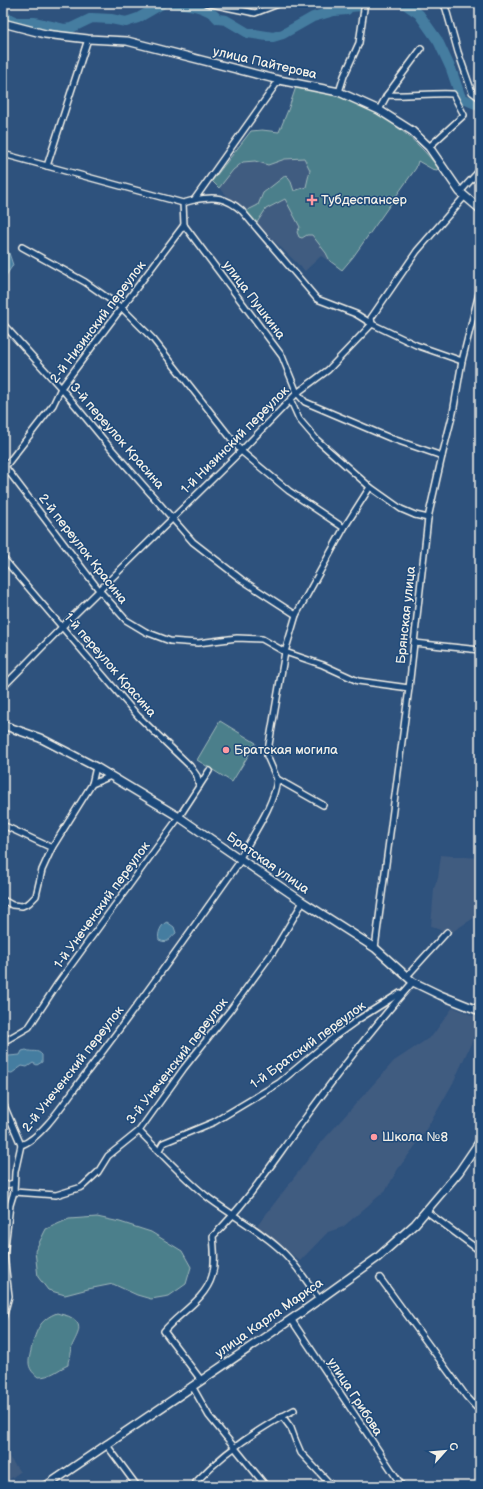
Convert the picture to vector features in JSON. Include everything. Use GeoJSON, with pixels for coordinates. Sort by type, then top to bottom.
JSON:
{"type":"FeatureCollection","features":[{"type":"Feature","properties":{"kind":"main road","name":"улица Пайтерова"},"geometry":{"type":"LineString","coordinates":[[3,23],[45,34],[88,39],[127,41],[279,80],[339,92],[379,110],[412,131],[429,147],[462,194],[480,209]]}},
{"type":"Feature","properties":{"kind":"main road","name":"Братская улица"},"geometry":{"type":"LineString","coordinates":[[3,725],[40,738],[96,767],[179,817],[303,902],[375,948],[413,982],[440,996],[480,1011]]}},
{"type":"Feature","properties":{"kind":"main road","name":"улица Карла Маркса"},"geometry":{"type":"LineString","coordinates":[[46,1486],[377,1258],[416,1224],[459,1172],[480,1141]]}},
{"type":"Feature","properties":{"kind":"street"},"geometry":{"type":"LineString","coordinates":[[206,3],[255,13],[281,3]]}},
{"type":"Feature","properties":{"kind":"street"},"geometry":{"type":"LineString","coordinates":[[443,3],[472,92],[480,98]]}},
{"type":"Feature","properties":{"kind":"street"},"geometry":{"type":"LineString","coordinates":[[339,92],[344,76],[359,43],[364,9]]}},
{"type":"Feature","properties":{"kind":"street"},"geometry":{"type":"LineString","coordinates":[[48,166],[88,39]]}},
{"type":"Feature","properties":{"kind":"street"},"geometry":{"type":"LineString","coordinates":[[379,110],[387,94],[421,49]]}},
{"type":"Feature","properties":{"kind":"street"},"geometry":{"type":"LineString","coordinates":[[194,200],[279,80]]}},
{"type":"Feature","properties":{"kind":"street"},"geometry":{"type":"LineString","coordinates":[[387,94],[409,96],[433,93],[453,94],[464,115],[429,147]]}},
{"type":"Feature","properties":{"kind":"street"},"geometry":{"type":"LineString","coordinates":[[3,154],[183,203],[208,197],[231,202],[242,211],[317,299],[356,314],[372,324],[416,345],[462,361]]}},
{"type":"Feature","properties":{"kind":"street","name":"1-й Низинский переулок"},"geometry":{"type":"LineString","coordinates":[[3,687],[62,626],[291,401],[297,393],[328,370],[372,324],[371,318],[417,251],[480,170]]}},
{"type":"Feature","properties":{"kind":"street"},"geometry":{"type":"LineString","coordinates":[[183,203],[184,225]]}},
{"type":"Feature","properties":{"kind":"street","name":"2-й Низинский переулок"},"geometry":{"type":"LineString","coordinates":[[4,468],[53,405],[62,388],[184,225]]}},
{"type":"Feature","properties":{"kind":"street","name":"улица Пушкина"},"geometry":{"type":"LineString","coordinates":[[184,225],[282,356],[297,393]]}},
{"type":"Feature","properties":{"kind":"street"},"geometry":{"type":"LineString","coordinates":[[22,247],[85,282],[122,308],[153,339],[241,451],[289,491],[344,528]]}},
{"type":"Feature","properties":{"kind":"street","name":"Брянская улица"},"geometry":{"type":"LineString","coordinates":[[375,948],[409,688],[428,518],[442,456],[454,413],[462,361],[480,289]]}},
{"type":"Feature","properties":{"kind":"street","name":"3-й переулок Красина"},"geometry":{"type":"LineString","coordinates":[[3,324],[62,388],[108,445],[173,517],[193,542],[242,580],[296,615]]}},
{"type":"Feature","properties":{"kind":"street"},"geometry":{"type":"LineString","coordinates":[[297,393],[305,402],[390,438],[442,456]]}},
{"type":"Feature","properties":{"kind":"street"},"geometry":{"type":"LineString","coordinates":[[291,401],[299,419],[317,440],[370,487],[401,509],[428,518]]}},
{"type":"Feature","properties":{"kind":"street","name":"2-й переулок Красина"},"geometry":{"type":"LineString","coordinates":[[4,468],[99,590],[126,620],[146,632],[170,641],[198,643],[237,638],[262,639],[285,652],[323,665],[358,680],[409,688]]}},
{"type":"Feature","properties":{"kind":"street"},"geometry":{"type":"LineString","coordinates":[[323,805],[277,779],[268,756],[285,652],[296,615],[344,528],[370,487]]}},
{"type":"Feature","properties":{"kind":"street","name":"1-й переулок Красина"},"geometry":{"type":"LineString","coordinates":[[3,558],[138,716],[190,766],[197,776],[199,787]]}},
{"type":"Feature","properties":{"kind":"street"},"geometry":{"type":"LineString","coordinates":[[414,643],[480,650]]}},
{"type":"Feature","properties":{"kind":"street"},"geometry":{"type":"LineString","coordinates":[[3,900],[12,905],[22,906],[29,903],[36,896],[42,870],[52,848],[92,784],[96,767]]}},
{"type":"Feature","properties":{"kind":"street","name":"1-й Унеченский переулок"},"geometry":{"type":"LineString","coordinates":[[3,1042],[29,1026],[58,983],[179,817],[209,771]]}},
{"type":"Feature","properties":{"kind":"street"},"geometry":{"type":"LineString","coordinates":[[92,784],[111,776]]}},
{"type":"Feature","properties":{"kind":"street","name":"2-й Унеченский переулок"},"geometry":{"type":"LineString","coordinates":[[3,1318],[9,1296],[4,1255],[10,1205],[14,1192],[15,1172],[21,1145],[29,1143],[45,1127],[122,1026],[240,859],[270,804],[276,788],[277,779]]}},
{"type":"Feature","properties":{"kind":"street"},"geometry":{"type":"LineString","coordinates":[[3,824],[52,848]]}},
{"type":"Feature","properties":{"kind":"street","name":"3-й Унеченский переулок"},"geometry":{"type":"LineString","coordinates":[[14,1192],[56,1195],[82,1187],[98,1172],[108,1156],[139,1131],[184,1068],[231,1009],[273,952],[303,902]]}},
{"type":"Feature","properties":{"kind":"street"},"geometry":{"type":"LineString","coordinates":[[407,976],[447,932]]}},
{"type":"Feature","properties":{"kind":"street","name":"1-й Братский переулок"},"geometry":{"type":"LineString","coordinates":[[201,1380],[164,1331],[170,1323],[200,1297],[208,1285],[212,1276],[214,1260],[213,1236],[235,1215],[310,1111],[380,1020],[413,982]]}},
{"type":"Feature","properties":{"kind":"street","name":"1-й Братский переулок"},"geometry":{"type":"LineString","coordinates":[[158,1150],[163,1143],[214,1122],[279,1083],[334,1037],[407,988]]}},
{"type":"Feature","properties":{"kind":"street"},"geometry":{"type":"LineString","coordinates":[[3,1103],[21,1145]]}},
{"type":"Feature","properties":{"kind":"street"},"geometry":{"type":"LineString","coordinates":[[139,1131],[188,1180],[210,1198],[259,1232],[284,1253],[304,1277],[318,1299]]}},
{"type":"Feature","properties":{"kind":"street"},"geometry":{"type":"LineString","coordinates":[[3,1186],[14,1183]]}},
{"type":"Feature","properties":{"kind":"street"},"geometry":{"type":"LineString","coordinates":[[3,1206],[10,1205]]}},
{"type":"Feature","properties":{"kind":"street"},"geometry":{"type":"LineString","coordinates":[[426,1211],[480,1251]]}},
{"type":"Feature","properties":{"kind":"street"},"geometry":{"type":"LineString","coordinates":[[380,1278],[466,1396],[476,1406],[480,1406]]}},
{"type":"Feature","properties":{"kind":"street","name":"улица Грибова"},"geometry":{"type":"LineString","coordinates":[[290,1319],[402,1486]]}},
{"type":"Feature","properties":{"kind":"street"},"geometry":{"type":"LineString","coordinates":[[192,1386],[209,1416],[266,1486]]}},
{"type":"Feature","properties":{"kind":"street"},"geometry":{"type":"LineString","coordinates":[[198,1486],[196,1482],[234,1446],[294,1410]]}},
{"type":"Feature","properties":{"kind":"street"},"geometry":{"type":"LineString","coordinates":[[282,1416],[291,1428],[294,1440],[301,1452],[332,1486]]}},
{"type":"Feature","properties":{"kind":"street"},"geometry":{"type":"LineString","coordinates":[[106,1444],[137,1486]]}},
{"type":"Feature","properties":{"kind":"shaded area","name":"Тубдеспансер"},"geometry":{"type":"Polygon","coordinates":[[[288,111],[416,168],[353,257],[342,270],[321,256],[305,271],[212,181],[251,131],[278,132],[288,111]]]}},
{"type":"Feature","properties":{"kind":"shaded area"},"geometry":{"type":"Polygon","coordinates":[[[3,244],[9,253],[13,265],[3,280],[3,244]]]}},
{"type":"Feature","properties":{"kind":"shaded area"},"geometry":{"type":"Polygon","coordinates":[[[441,855],[480,858],[480,914],[449,934],[431,926],[434,888],[438,878],[441,855]]]}},
{"type":"Feature","properties":{"kind":"shaded area"},"geometry":{"type":"Polygon","coordinates":[[[167,922],[174,927],[176,933],[165,942],[159,940],[159,932],[161,927],[167,922]]]}},
{"type":"Feature","properties":{"kind":"shaded area","name":"Школа №8"},"geometry":{"type":"Polygon","coordinates":[[[453,1007],[480,1019],[480,1024],[453,1083],[436,1113],[419,1141],[398,1169],[386,1190],[343,1227],[328,1232],[300,1261],[257,1226],[318,1146],[394,1061],[432,1036],[453,1007]]]}},
{"type":"Feature","properties":{"kind":"shaded area"},"geometry":{"type":"Polygon","coordinates":[[[26,1050],[40,1053],[42,1055],[42,1062],[37,1065],[33,1063],[27,1067],[22,1066],[12,1073],[7,1072],[3,1067],[3,1059],[9,1056],[20,1055],[22,1051],[26,1050]]]}},
{"type":"Feature","properties":{"kind":"shaded area"},"geometry":{"type":"Polygon","coordinates":[[[3,1449],[20,1472],[3,1484],[3,1449]]]}},
{"type":"Feature","properties":{"kind":"green space","name":"Тубдеспансер"},"geometry":{"type":"Polygon","coordinates":[[[296,87],[349,99],[366,107],[401,130],[421,148],[438,168],[437,170],[432,169],[418,161],[416,168],[353,257],[342,270],[330,261],[326,253],[312,235],[307,235],[302,238],[299,237],[297,232],[300,227],[285,199],[266,209],[256,224],[244,212],[258,205],[263,193],[286,175],[291,182],[294,191],[306,187],[310,170],[304,158],[285,159],[268,165],[255,161],[243,162],[233,170],[219,188],[212,181],[251,131],[262,130],[279,132],[296,87]]]}},
{"type":"Feature","properties":{"kind":"green space"},"geometry":{"type":"Polygon","coordinates":[[[220,721],[256,743],[232,782],[197,760],[220,721]]]}},
{"type":"Feature","properties":{"kind":"green space"},"geometry":{"type":"Polygon","coordinates":[[[97,1217],[120,1222],[151,1232],[182,1251],[191,1267],[186,1284],[169,1296],[151,1299],[137,1295],[113,1284],[65,1295],[48,1290],[38,1277],[35,1251],[46,1229],[69,1219],[97,1217]]]}},
{"type":"Feature","properties":{"kind":"green space"},"geometry":{"type":"Polygon","coordinates":[[[57,1313],[69,1316],[76,1321],[79,1328],[77,1335],[72,1347],[68,1365],[50,1375],[38,1377],[31,1370],[29,1363],[34,1341],[37,1331],[43,1322],[57,1313]]]}},
{"type":"Feature","properties":{"kind":"waterway"},"geometry":{"type":"LineString","coordinates":[[3,16],[17,22],[35,22],[65,29],[71,28],[92,18],[111,19],[126,22],[138,18],[164,3]]}},
{"type":"Feature","properties":{"kind":"waterway"},"geometry":{"type":"LineString","coordinates":[[170,3],[203,8],[218,19],[226,20],[248,33],[273,37],[283,34],[313,17],[334,11],[347,10],[349,7],[361,6],[367,3]]}},
{"type":"Feature","properties":{"kind":"waterway"},"geometry":{"type":"LineString","coordinates":[[403,3],[419,14],[438,41],[451,69],[461,98],[480,106]]}},
{"type":"Feature","properties":{"kind":"place","name":"Тубдеспансер"},"geometry":{"type":"Point","coordinates":[312,200]}},
{"type":"Feature","properties":{"kind":"place","name":"Братская могила"},"geometry":{"type":"Point","coordinates":[226,750]}},
{"type":"Feature","properties":{"kind":"place","name":"Школа №8"},"geometry":{"type":"Point","coordinates":[374,1137]}}]}
